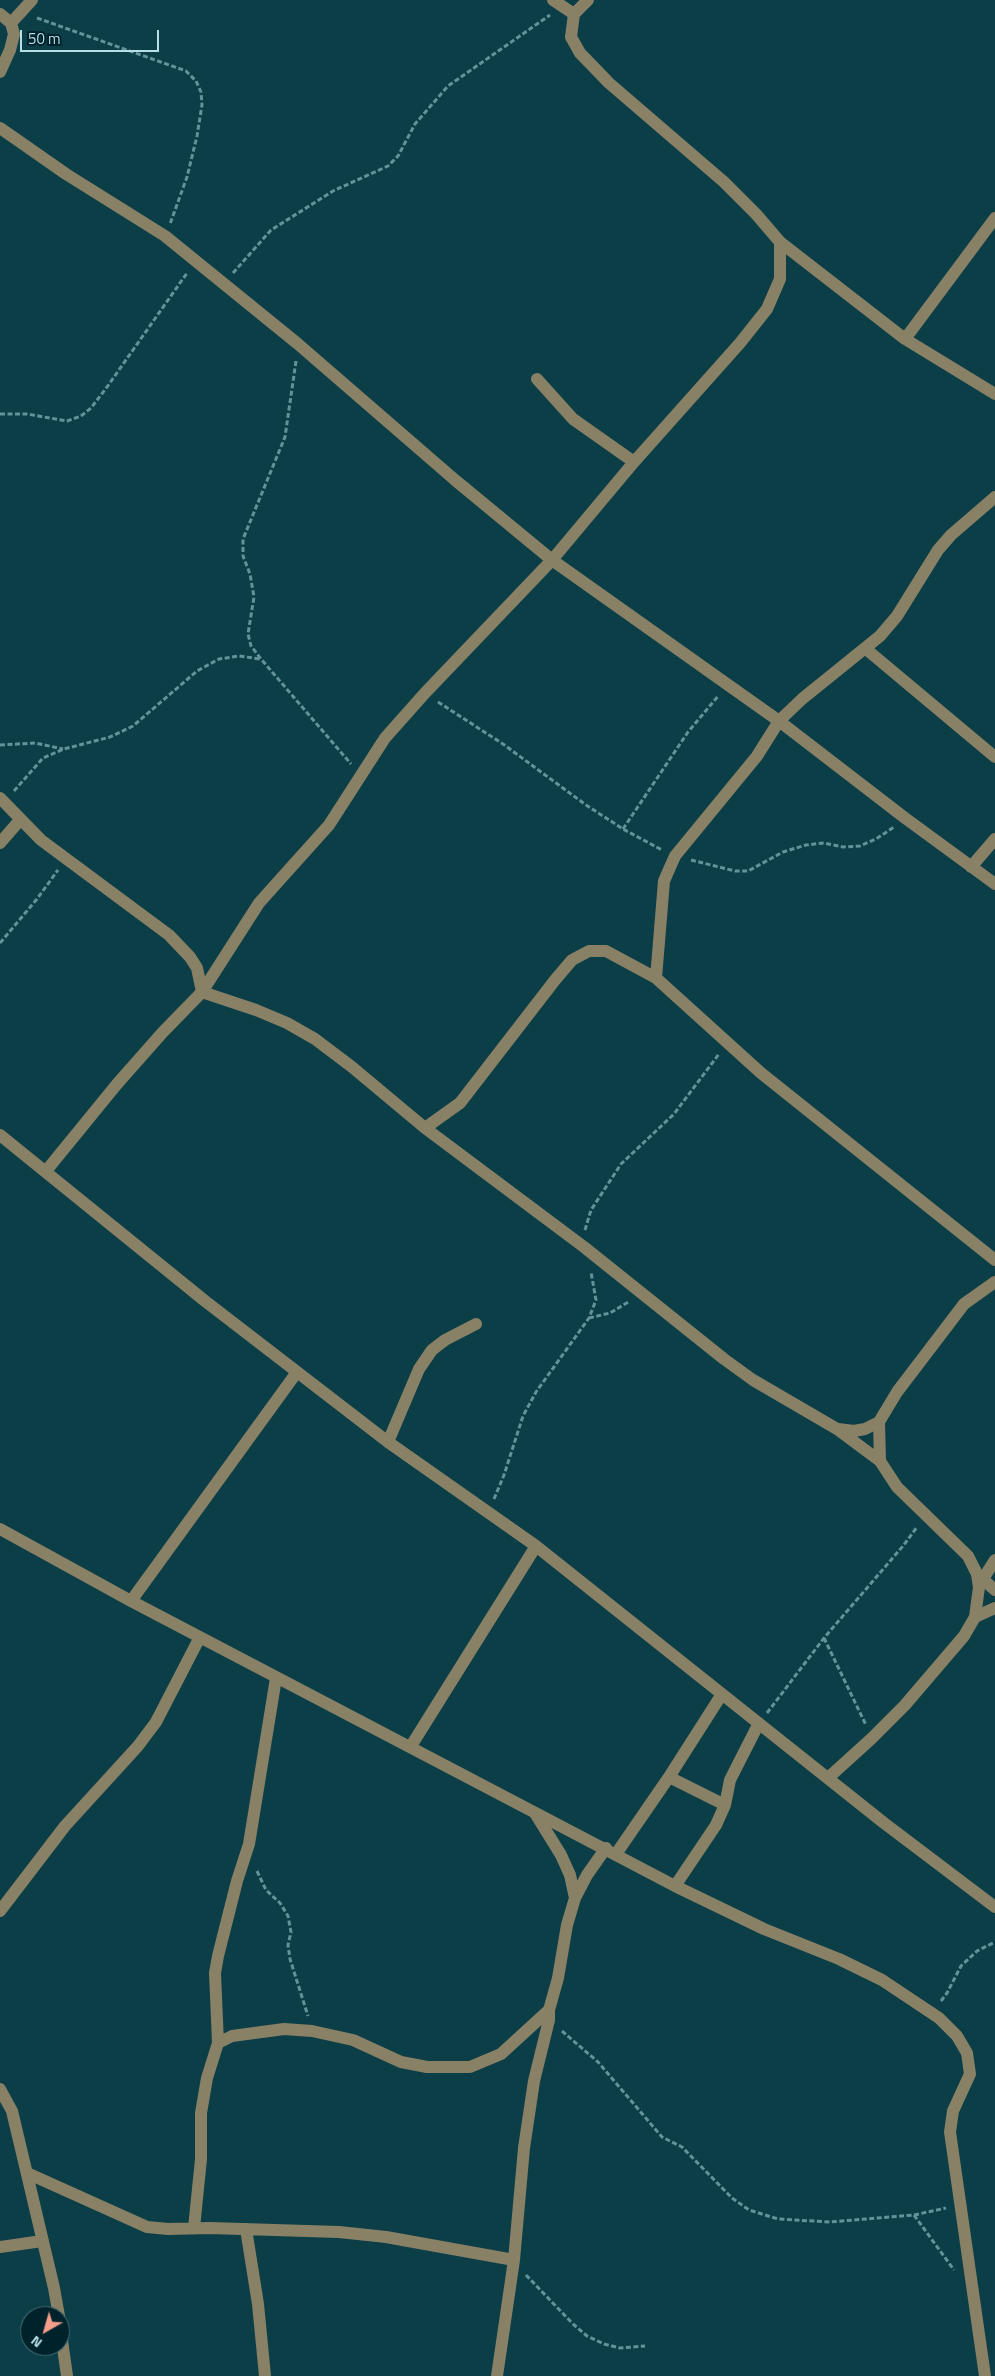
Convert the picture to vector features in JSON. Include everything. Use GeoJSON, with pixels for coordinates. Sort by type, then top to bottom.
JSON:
{"type":"FeatureCollection","features":[{"type":"Feature","properties":{"kind":"street"},"geometry":{"type":"LineString","coordinates":[[11,23],[32,0]]}},
{"type":"Feature","properties":{"kind":"street"},"geometry":{"type":"LineString","coordinates":[[588,0],[574,14],[572,37],[580,53],[609,83],[724,182],[756,214],[780,242],[905,339],[995,394]]}},
{"type":"Feature","properties":{"kind":"street"},"geometry":{"type":"LineString","coordinates":[[558,3],[574,14]]}},
{"type":"Feature","properties":{"kind":"street"},"geometry":{"type":"LineString","coordinates":[[0,14],[11,23],[14,34],[10,50],[0,72]]}},
{"type":"Feature","properties":{"kind":"street"},"geometry":{"type":"LineString","coordinates":[[0,128],[66,174],[165,236],[298,344],[455,480],[552,560],[779,721],[905,818],[995,884]]}},
{"type":"Feature","properties":{"kind":"street"},"geometry":{"type":"LineString","coordinates":[[905,339],[995,218]]}},
{"type":"Feature","properties":{"kind":"street"},"geometry":{"type":"LineString","coordinates":[[46,1170],[150,1047],[202,992],[259,903],[329,825],[385,738],[552,560],[634,462],[740,344],[767,309],[780,279],[780,242]]}},
{"type":"Feature","properties":{"kind":"street"},"geometry":{"type":"LineString","coordinates":[[537,379],[573,418],[634,462]]}},
{"type":"Feature","properties":{"kind":"street"},"geometry":{"type":"LineString","coordinates":[[656,978],[664,881],[675,856],[757,756],[779,721],[820,683],[866,650],[897,616],[944,542],[995,496]]}},
{"type":"Feature","properties":{"kind":"street"},"geometry":{"type":"LineString","coordinates":[[866,650],[995,757]]}},
{"type":"Feature","properties":{"kind":"street"},"geometry":{"type":"LineString","coordinates":[[2,801],[20,820],[66,859],[169,935],[190,957],[197,968],[202,992]]}},
{"type":"Feature","properties":{"kind":"street"},"geometry":{"type":"LineString","coordinates":[[0,843],[20,820]]}},
{"type":"Feature","properties":{"kind":"street"},"geometry":{"type":"LineString","coordinates":[[970,867],[995,839]]}},
{"type":"Feature","properties":{"kind":"street"},"geometry":{"type":"LineString","coordinates":[[425,1128],[460,1103],[572,960],[589,952],[606,951],[656,978],[760,1073],[995,1260]]}},
{"type":"Feature","properties":{"kind":"street"},"geometry":{"type":"LineString","coordinates":[[202,992],[256,1010],[287,1023],[315,1039],[352,1067],[425,1128],[584,1247],[752,1380],[836,1429],[880,1461],[897,1487],[968,1556],[980,1576],[995,1590]]}},
{"type":"Feature","properties":{"kind":"street"},"geometry":{"type":"LineString","coordinates":[[0,1135],[46,1170],[205,1301],[388,1442],[536,1546],[758,1723],[995,1907]]}},
{"type":"Feature","properties":{"kind":"street"},"geometry":{"type":"LineString","coordinates":[[836,1429],[854,1431],[864,1429],[879,1422],[898,1392],[964,1304],[995,1282]]}},
{"type":"Feature","properties":{"kind":"street"},"geometry":{"type":"LineString","coordinates":[[388,1442],[419,1369],[432,1350],[445,1340],[476,1324]]}},
{"type":"Feature","properties":{"kind":"street"},"geometry":{"type":"LineString","coordinates":[[131,1601],[297,1372]]}},
{"type":"Feature","properties":{"kind":"street"},"geometry":{"type":"LineString","coordinates":[[879,1422],[880,1461]]}},
{"type":"Feature","properties":{"kind":"street"},"geometry":{"type":"LineString","coordinates":[[0,1529],[276,1678],[411,1746],[675,1886],[764,1929],[839,1959],[882,1980],[922,2005],[957,2036],[967,2053],[970,2074],[953,2111],[950,2132],[985,2376]]}},
{"type":"Feature","properties":{"kind":"street"},"geometry":{"type":"LineString","coordinates":[[411,1746],[536,1546]]}},
{"type":"Feature","properties":{"kind":"street"},"geometry":{"type":"LineString","coordinates":[[828,1778],[871,1739],[930,1676],[964,1636],[975,1617],[980,1576],[995,1560]]}},
{"type":"Feature","properties":{"kind":"street"},"geometry":{"type":"LineString","coordinates":[[975,1617],[995,1608]]}},
{"type":"Feature","properties":{"kind":"street"},"geometry":{"type":"LineString","coordinates":[[0,1911],[65,1826],[138,1746],[156,1722],[200,1637]]}},
{"type":"Feature","properties":{"kind":"street"},"geometry":{"type":"LineString","coordinates":[[194,2228],[202,2159],[201,2113],[207,2078],[218,2043],[216,1964],[237,1881],[250,1844],[276,1678]]}},
{"type":"Feature","properties":{"kind":"street"},"geometry":{"type":"LineString","coordinates":[[497,2376],[513,2263],[524,2148],[534,2081],[558,1978],[567,1925],[575,1898],[587,1875],[611,1851],[669,1777],[722,1694]]}},
{"type":"Feature","properties":{"kind":"street"},"geometry":{"type":"LineString","coordinates":[[675,1886],[712,1831],[725,1805],[730,1780],[758,1723]]}},
{"type":"Feature","properties":{"kind":"street"},"geometry":{"type":"LineString","coordinates":[[669,1777],[725,1805]]}},
{"type":"Feature","properties":{"kind":"street"},"geometry":{"type":"LineString","coordinates":[[534,1811],[561,1855],[570,1875],[575,1898]]}},
{"type":"Feature","properties":{"kind":"street"},"geometry":{"type":"LineString","coordinates":[[218,2043],[232,2036],[284,2029],[312,2031],[353,2040],[401,2062],[427,2067],[470,2068],[501,2054],[549,2015]]}},
{"type":"Feature","properties":{"kind":"street"},"geometry":{"type":"LineString","coordinates":[[0,2089],[12,2111],[54,2288],[57,2306]]}},
{"type":"Feature","properties":{"kind":"street"},"geometry":{"type":"LineString","coordinates":[[27,2173],[147,2227],[339,2232],[386,2237],[513,2263]]}},
{"type":"Feature","properties":{"kind":"street"},"geometry":{"type":"LineString","coordinates":[[246,2229],[258,2304],[265,2376]]}},
{"type":"Feature","properties":{"kind":"street"},"geometry":{"type":"LineString","coordinates":[[0,2247],[42,2241]]}},
{"type":"Feature","properties":{"kind":"street"},"geometry":{"type":"LineString","coordinates":[[64,2356],[67,2376]]}},
{"type":"Feature","properties":{"kind":"path"},"geometry":{"type":"LineString","coordinates":[[224,284],[244,257],[271,230],[333,191],[388,166],[398,156],[415,124],[448,86],[558,3]]}},
{"type":"Feature","properties":{"kind":"path"},"geometry":{"type":"LineString","coordinates":[[20,12],[186,71],[196,80],[201,92],[202,104],[197,136],[187,177],[165,236]]}},
{"type":"Feature","properties":{"kind":"path"},"geometry":{"type":"LineString","coordinates":[[0,414],[27,414],[67,421],[81,416],[91,408],[196,261]]}},
{"type":"Feature","properties":{"kind":"path"},"geometry":{"type":"LineString","coordinates":[[298,344],[285,437],[243,539],[243,556],[250,574],[254,597],[248,634],[251,646],[261,659],[361,776]]}},
{"type":"Feature","properties":{"kind":"path"},"geometry":{"type":"LineString","coordinates":[[2,801],[43,758],[64,749],[110,738],[133,726],[197,671],[219,659],[239,656],[261,659]]}},
{"type":"Feature","properties":{"kind":"path"},"geometry":{"type":"LineString","coordinates":[[623,829],[688,732],[705,709],[728,686]]}},
{"type":"Feature","properties":{"kind":"path"},"geometry":{"type":"LineString","coordinates":[[425,694],[503,744],[623,829],[675,856],[735,872],[748,871],[783,852],[806,845],[824,843],[843,847],[860,846],[876,839],[905,818]]}},
{"type":"Feature","properties":{"kind":"path"},"geometry":{"type":"LineString","coordinates":[[0,745],[35,744],[64,749]]}},
{"type":"Feature","properties":{"kind":"path"},"geometry":{"type":"LineString","coordinates":[[0,943],[37,899],[66,859]]}},
{"type":"Feature","properties":{"kind":"path"},"geometry":{"type":"LineString","coordinates":[[487,1513],[504,1475],[523,1416],[536,1392],[589,1318],[596,1300],[593,1279],[584,1247],[586,1225],[601,1192],[621,1164],[674,1114],[726,1043]]}},
{"type":"Feature","properties":{"kind":"path"},"geometry":{"type":"LineString","coordinates":[[589,1318],[610,1313],[641,1294]]}},
{"type":"Feature","properties":{"kind":"path"},"geometry":{"type":"LineString","coordinates":[[758,1723],[824,1638],[903,1546],[925,1515]]}},
{"type":"Feature","properties":{"kind":"path"},"geometry":{"type":"LineString","coordinates":[[824,1638],[857,1704],[871,1739]]}},
{"type":"Feature","properties":{"kind":"path"},"geometry":{"type":"LineString","coordinates":[[250,1844],[258,1876],[266,1890],[280,1903],[288,1916],[291,1932],[288,1944],[290,1959],[312,2031]]}},
{"type":"Feature","properties":{"kind":"path"},"geometry":{"type":"LineString","coordinates":[[922,2005],[932,2005],[940,2002],[947,1993],[961,1966],[977,1951],[995,1942]]}},
{"type":"Feature","properties":{"kind":"path"},"geometry":{"type":"LineString","coordinates":[[549,2015],[598,2062],[662,2137],[682,2147],[732,2198],[749,2210],[778,2220],[830,2222],[914,2215],[959,2205]]}},
{"type":"Feature","properties":{"kind":"path"},"geometry":{"type":"LineString","coordinates":[[914,2215],[957,2273]]}},
{"type":"Feature","properties":{"kind":"path"},"geometry":{"type":"LineString","coordinates":[[513,2263],[587,2336],[604,2344],[620,2348],[645,2346]]}}]}
